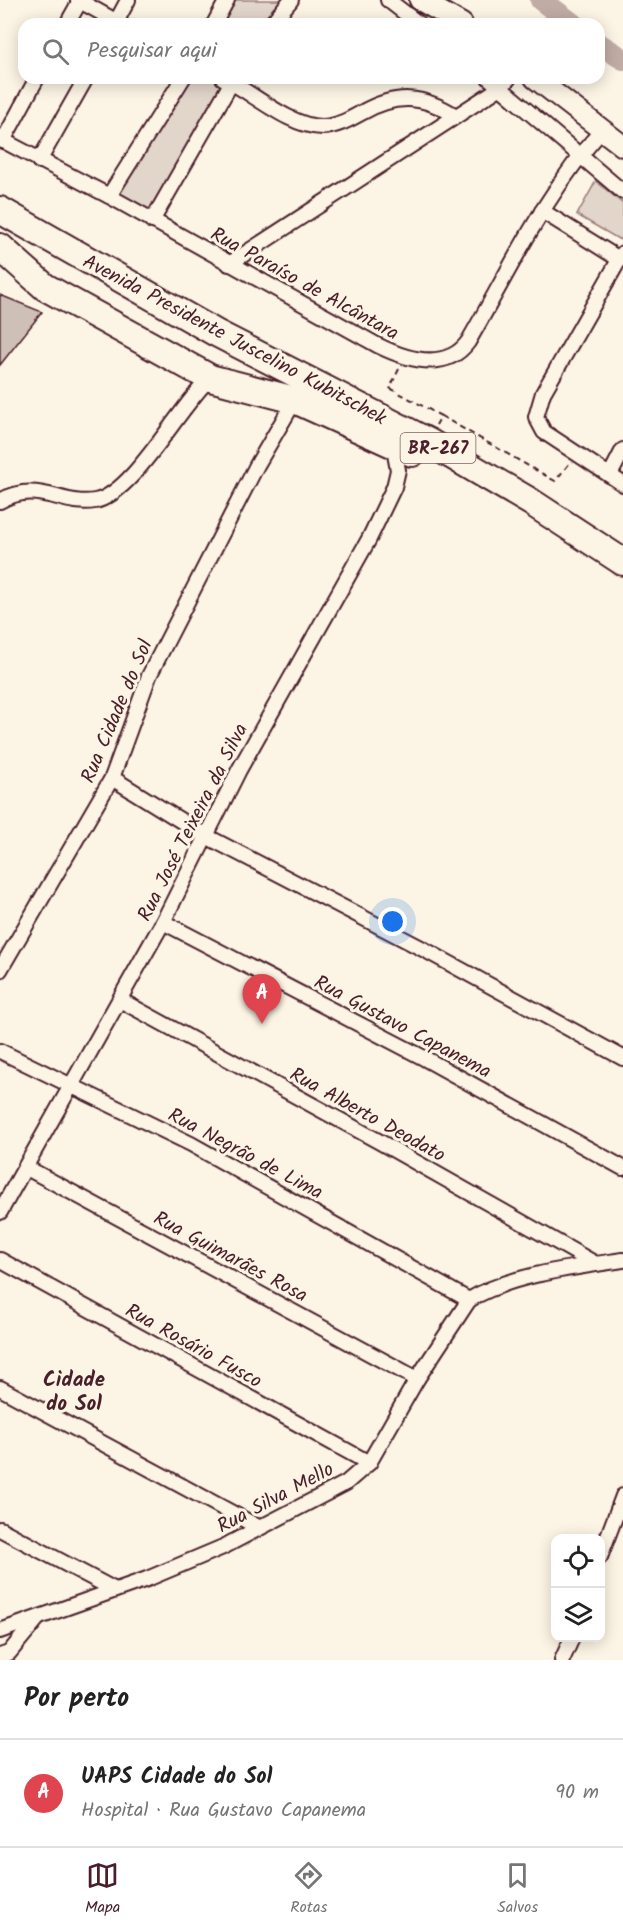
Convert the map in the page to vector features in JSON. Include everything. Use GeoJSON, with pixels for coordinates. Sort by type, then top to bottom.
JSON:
{"type":"FeatureCollection","features":[{"type":"Feature","properties":{"kind":"highway","name":"Avenida Presidente Juscelino Kubitschek"},"geometry":{"type":"LineString","coordinates":[[0,210],[216,333],[427,441],[531,502],[623,562]]}},
{"type":"Feature","properties":{"kind":"highway"},"geometry":{"type":"LineString","coordinates":[[26,273],[34,254],[52,239]]}},
{"type":"Feature","properties":{"kind":"highway","name":"Avenida Presidente Juscelino Kubitschek"},"geometry":{"type":"LineString","coordinates":[[0,247],[26,273],[74,304],[210,378],[295,400],[393,444],[494,496],[623,580]]}},
{"type":"Feature","properties":{"kind":"highway"},"geometry":{"type":"LineString","coordinates":[[210,378],[218,353],[216,333]]}},
{"type":"Feature","properties":{"kind":"highway"},"geometry":{"type":"LineString","coordinates":[[244,348],[277,377],[295,400]]}},
{"type":"Feature","properties":{"kind":"main road"},"geometry":{"type":"LineString","coordinates":[[420,0],[452,18]]}},
{"type":"Feature","properties":{"kind":"main road"},"geometry":{"type":"LineString","coordinates":[[442,0],[457,18]]}},
{"type":"Feature","properties":{"kind":"main road"},"geometry":{"type":"LineString","coordinates":[[543,84],[623,146]]}},
{"type":"Feature","properties":{"kind":"street"},"geometry":{"type":"LineString","coordinates":[[120,18],[129,0]]}},
{"type":"Feature","properties":{"kind":"street"},"geometry":{"type":"LineString","coordinates":[[217,18],[227,0]]}},
{"type":"Feature","properties":{"kind":"street"},"geometry":{"type":"LineString","coordinates":[[276,18],[291,0]]}},
{"type":"Feature","properties":{"kind":"street"},"geometry":{"type":"LineString","coordinates":[[388,0],[411,18]]}},
{"type":"Feature","properties":{"kind":"street"},"geometry":{"type":"LineString","coordinates":[[70,18],[79,1],[109,18]]}},
{"type":"Feature","properties":{"kind":"street"},"geometry":{"type":"LineString","coordinates":[[2,140],[34,84]]}},
{"type":"Feature","properties":{"kind":"street"},"geometry":{"type":"LineString","coordinates":[[39,161],[83,84]]}},
{"type":"Feature","properties":{"kind":"street"},"geometry":{"type":"LineString","coordinates":[[109,196],[179,84]]}},
{"type":"Feature","properties":{"kind":"street"},"geometry":{"type":"LineString","coordinates":[[152,221],[226,84]]}},
{"type":"Feature","properties":{"kind":"street"},"geometry":{"type":"LineString","coordinates":[[238,84],[307,124],[324,127],[340,123],[376,104],[404,97],[428,101],[456,116]]}},
{"type":"Feature","properties":{"kind":"street"},"geometry":{"type":"LineString","coordinates":[[229,264],[504,84]]}},
{"type":"Feature","properties":{"kind":"street"},"geometry":{"type":"LineString","coordinates":[[506,84],[623,192]]}},
{"type":"Feature","properties":{"kind":"street","name":"Rua Paraíso de Alcântara"},"geometry":{"type":"LineString","coordinates":[[2,140],[404,358],[440,360],[461,351],[542,211],[580,154],[602,130]]}},
{"type":"Feature","properties":{"kind":"street"},"geometry":{"type":"LineString","coordinates":[[542,211],[621,256],[543,393],[536,417],[537,423],[544,432],[623,484]]}},
{"type":"Feature","properties":{"kind":"street"},"geometry":{"type":"LineString","coordinates":[[0,501],[11,495],[32,492],[88,502],[111,496],[134,475],[180,411],[210,378]]}},
{"type":"Feature","properties":{"kind":"street","name":"Rua Cidade do Sol"},"geometry":{"type":"LineString","coordinates":[[0,970],[112,778],[149,676],[257,465],[295,400]]}},
{"type":"Feature","properties":{"kind":"street","name":"Rua José Teixeira da Silva"},"geometry":{"type":"LineString","coordinates":[[0,1212],[27,1168],[163,922],[204,835],[342,590],[394,487],[398,470],[393,444]]}},
{"type":"Feature","properties":{"kind":"street"},"geometry":{"type":"LineString","coordinates":[[610,475],[623,450]]}},
{"type":"Feature","properties":{"kind":"street"},"geometry":{"type":"LineString","coordinates":[[112,778],[204,835],[425,950],[623,1058]]}},
{"type":"Feature","properties":{"kind":"street","name":"Rua Gustavo Capanema"},"geometry":{"type":"LineString","coordinates":[[163,922],[424,1058],[623,1168]]}},
{"type":"Feature","properties":{"kind":"street","name":"Rua Alberto Deodato"},"geometry":{"type":"LineString","coordinates":[[120,1000],[380,1142],[596,1264]]}},
{"type":"Feature","properties":{"kind":"street","name":"Rua Negrão de Lima"},"geometry":{"type":"LineString","coordinates":[[0,1051],[191,1144],[469,1300]]}},
{"type":"Feature","properties":{"kind":"street","name":"Rua Guimarães Rosa"},"geometry":{"type":"LineString","coordinates":[[27,1168],[417,1379]]}},
{"type":"Feature","properties":{"kind":"street","name":"Rua Rosário Fusco"},"geometry":{"type":"LineString","coordinates":[[0,1260],[369,1463]]}},
{"type":"Feature","properties":{"kind":"street"},"geometry":{"type":"LineString","coordinates":[[469,1300],[481,1292],[513,1282],[623,1260]]}},
{"type":"Feature","properties":{"kind":"street","name":"Rua Silva Mello"},"geometry":{"type":"LineString","coordinates":[[0,1631],[115,1590],[223,1547],[346,1483],[369,1463],[417,1379],[469,1300]]}},
{"type":"Feature","properties":{"kind":"street"},"geometry":{"type":"LineString","coordinates":[[0,1388],[258,1527]]}},
{"type":"Feature","properties":{"kind":"street"},"geometry":{"type":"LineString","coordinates":[[605,1544],[623,1496]]}},
{"type":"Feature","properties":{"kind":"street"},"geometry":{"type":"LineString","coordinates":[[0,1529],[115,1590]]}},
{"type":"Feature","properties":{"kind":"street"},"geometry":{"type":"LineString","coordinates":[[0,1656],[9,1653],[37,1619]]}},
{"type":"Feature","properties":{"kind":"street"},"geometry":{"type":"LineString","coordinates":[[562,1660],[570,1642]]}},
{"type":"Feature","properties":{"kind":"path"},"geometry":{"type":"LineString","coordinates":[[404,358],[390,388],[555,481],[575,453]]}},
{"type":"Feature","properties":{"kind":"path"},"geometry":{"type":"LineString","coordinates":[[435,428],[441,416]]}},
{"type":"Feature","properties":{"kind":"shaded area"},"geometry":{"type":"Polygon","coordinates":[[[228,0],[282,0],[270,18],[218,18],[228,0]]]}},
{"type":"Feature","properties":{"kind":"shaded area"},"geometry":{"type":"Polygon","coordinates":[[[181,84],[227,84],[148,219],[110,199],[181,84]]]}},
{"type":"Feature","properties":{"kind":"shaded area"},"geometry":{"type":"Polygon","coordinates":[[[596,181],[623,204],[623,235],[620,240],[577,215],[596,181]]]}},
{"type":"Feature","properties":{"kind":"building"},"geometry":{"type":"Polygon","coordinates":[[[0,295],[42,312],[0,365],[0,295]]]}},
{"type":"Feature","properties":{"kind":"waterway"},"geometry":{"type":"LineString","coordinates":[[541,0],[565,18]]}},
{"type":"Feature","properties":{"kind":"waterway"},"geometry":{"type":"LineString","coordinates":[[605,48],[623,59]]}},
{"type":"Feature","properties":{"kind":"place","name":"UAPS Cidade do Sol"},"geometry":{"type":"Point","coordinates":[262,1024]}},
{"type":"Feature","properties":{"kind":"district","name":"Cidade do Sol"},"geometry":{"type":"Point","coordinates":[74,1391]}}]}
